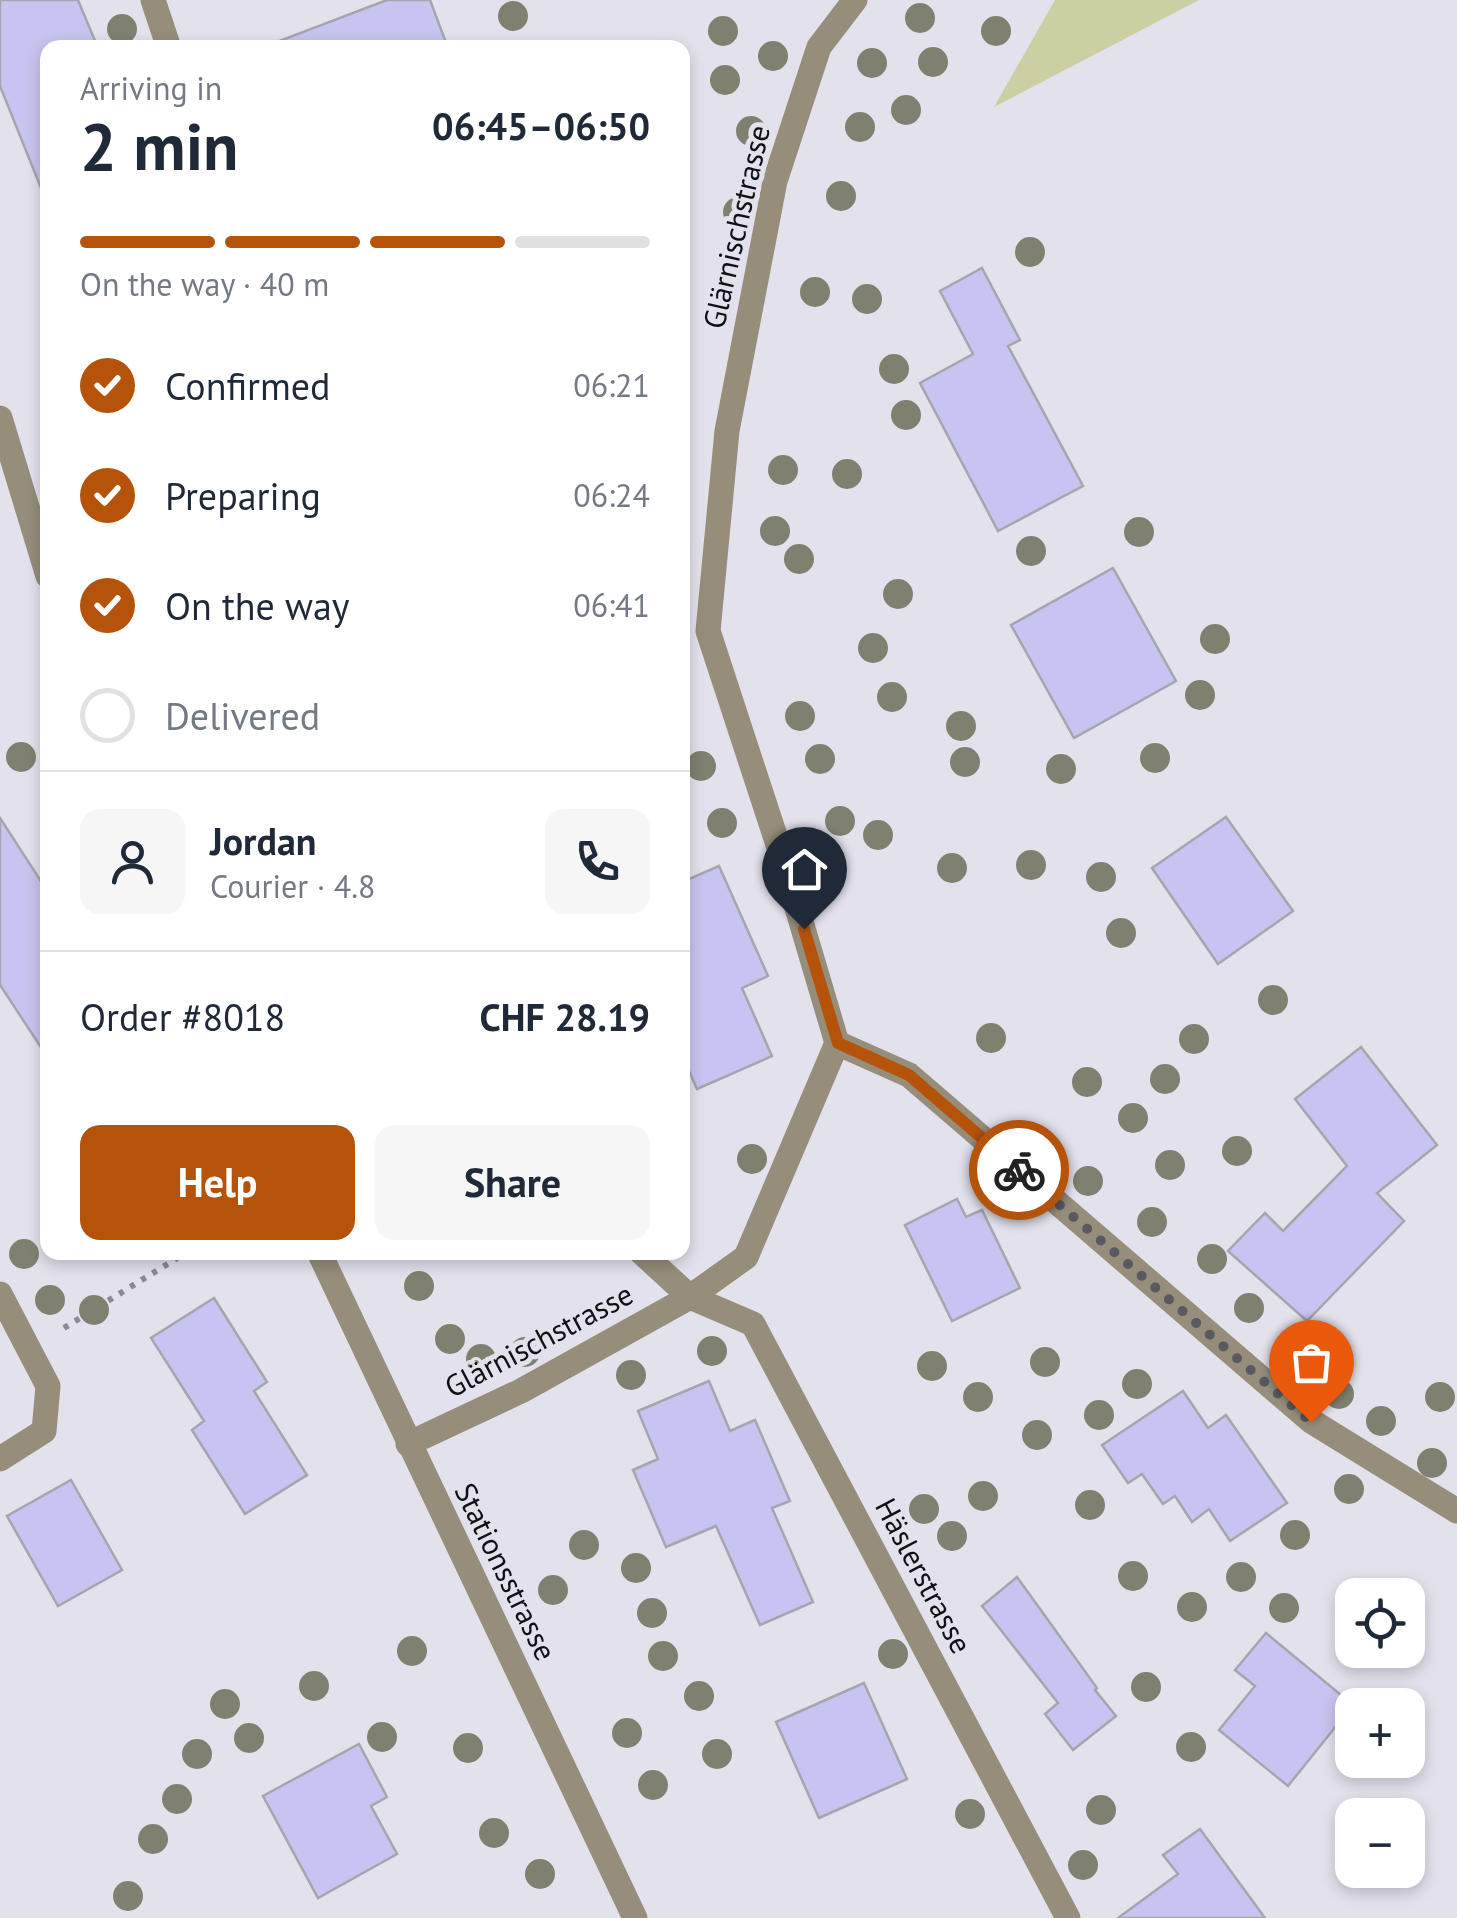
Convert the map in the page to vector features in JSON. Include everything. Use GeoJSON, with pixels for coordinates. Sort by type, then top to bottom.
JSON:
{"type":"FeatureCollection","features":[{"type":"Feature","properties":{"kind":"street"},"geometry":{"type":"LineString","coordinates":[[153,0],[167,40]]}},
{"type":"Feature","properties":{"kind":"street","name":"Glärnischstrasse"},"geometry":{"type":"LineString","coordinates":[[408,1444],[521,1391],[690,1297],[746,1257],[838,1043],[708,631],[727,431],[775,181],[819,47],[855,0]]}},
{"type":"Feature","properties":{"kind":"street"},"geometry":{"type":"LineString","coordinates":[[0,418],[10,482],[40,556]]}},
{"type":"Feature","properties":{"kind":"street"},"geometry":{"type":"LineString","coordinates":[[838,1043],[909,1075],[1311,1422],[1457,1511]]}},
{"type":"Feature","properties":{"kind":"street","name":"Stationsstrasse"},"geometry":{"type":"LineString","coordinates":[[324,1260],[635,1918]]}},
{"type":"Feature","properties":{"kind":"street","name":"Häslerstrasse"},"geometry":{"type":"LineString","coordinates":[[650,1260],[690,1297],[753,1324],[1068,1918]]}},
{"type":"Feature","properties":{"kind":"street"},"geometry":{"type":"LineString","coordinates":[[0,1294],[48,1386],[44,1431],[0,1459]]}},
{"type":"Feature","properties":{"kind":"path"},"geometry":{"type":"LineString","coordinates":[[29,1350],[174,1260]]}},
{"type":"Feature","properties":{"kind":"green space"},"geometry":{"type":"Polygon","coordinates":[[[1055,0],[1199,0],[994,107],[1055,0]]]}},
{"type":"Feature","properties":{"kind":"building"},"geometry":{"type":"Polygon","coordinates":[[[0,0],[78,0],[95,40],[40,40],[40,186],[0,86],[0,0]]]}},
{"type":"Feature","properties":{"kind":"building"},"geometry":{"type":"Polygon","coordinates":[[[387,0],[430,0],[445,40],[282,40],[387,0]]]}},
{"type":"Feature","properties":{"kind":"building"},"geometry":{"type":"Polygon","coordinates":[[[982,268],[1020,340],[1008,346],[1083,486],[998,531],[920,383],[973,354],[940,291],[982,268]]]}},
{"type":"Feature","properties":{"kind":"building"},"geometry":{"type":"Polygon","coordinates":[[[1113,568],[1176,681],[1074,738],[1011,625],[1113,568]]]}},
{"type":"Feature","properties":{"kind":"building"},"geometry":{"type":"Polygon","coordinates":[[[1226,817],[1293,911],[1218,964],[1152,868],[1226,817]]]}},
{"type":"Feature","properties":{"kind":"building"},"geometry":{"type":"Polygon","coordinates":[[[0,818],[40,880],[40,1046],[0,985],[0,818]]]}},
{"type":"Feature","properties":{"kind":"building"},"geometry":{"type":"Polygon","coordinates":[[[719,866],[768,976],[742,988],[772,1056],[697,1089],[690,1073],[690,879],[719,866]]]}},
{"type":"Feature","properties":{"kind":"building"},"geometry":{"type":"Polygon","coordinates":[[[1361,1047],[1437,1145],[1377,1193],[1404,1221],[1307,1321],[1228,1251],[1265,1213],[1283,1231],[1347,1166],[1295,1099],[1361,1047]]]}},
{"type":"Feature","properties":{"kind":"building"},"geometry":{"type":"Polygon","coordinates":[[[957,1199],[966,1217],[982,1210],[1020,1288],[952,1321],[905,1225],[957,1199]]]}},
{"type":"Feature","properties":{"kind":"building"},"geometry":{"type":"Polygon","coordinates":[[[214,1298],[267,1382],[254,1391],[307,1475],[245,1514],[192,1430],[204,1421],[151,1338],[214,1298]]]}},
{"type":"Feature","properties":{"kind":"building"},"geometry":{"type":"Polygon","coordinates":[[[709,1381],[730,1431],[755,1420],[790,1501],[772,1508],[813,1602],[760,1625],[716,1526],[666,1547],[633,1470],[658,1459],[638,1411],[709,1381]]]}},
{"type":"Feature","properties":{"kind":"building"},"geometry":{"type":"Polygon","coordinates":[[[1183,1391],[1208,1428],[1226,1415],[1287,1503],[1230,1541],[1209,1509],[1192,1522],[1175,1496],[1163,1504],[1142,1474],[1128,1483],[1102,1445],[1183,1391]]]}},
{"type":"Feature","properties":{"kind":"building"},"geometry":{"type":"Polygon","coordinates":[[[71,1480],[122,1570],[58,1606],[7,1516],[71,1480]]]}},
{"type":"Feature","properties":{"kind":"building"},"geometry":{"type":"Polygon","coordinates":[[[1017,1577],[1116,1716],[1073,1750],[1045,1714],[1058,1703],[982,1606],[1017,1577]]]}},
{"type":"Feature","properties":{"kind":"building"},"geometry":{"type":"Polygon","coordinates":[[[1266,1633],[1335,1690],[1335,1727],[1288,1786],[1219,1730],[1255,1686],[1235,1670],[1266,1633]]]}},
{"type":"Feature","properties":{"kind":"building"},"geometry":{"type":"Polygon","coordinates":[[[864,1683],[907,1779],[819,1818],[776,1722],[864,1683]]]}},
{"type":"Feature","properties":{"kind":"building"},"geometry":{"type":"Polygon","coordinates":[[[359,1744],[387,1797],[371,1806],[397,1854],[318,1898],[263,1796],[359,1744]]]}},
{"type":"Feature","properties":{"kind":"building"},"geometry":{"type":"Polygon","coordinates":[[[1200,1829],[1265,1918],[1118,1918],[1178,1874],[1163,1855],[1200,1829]]]}},
{"type":"Feature","properties":{"kind":"way so far"},"geometry":{"type":"LineString","coordinates":[[1019,1170],[1311,1422]]}},
{"type":"Feature","properties":{"kind":"route"},"geometry":{"type":"LineString","coordinates":[[804,929],[838,1043],[909,1075],[1019,1170]]}}]}
